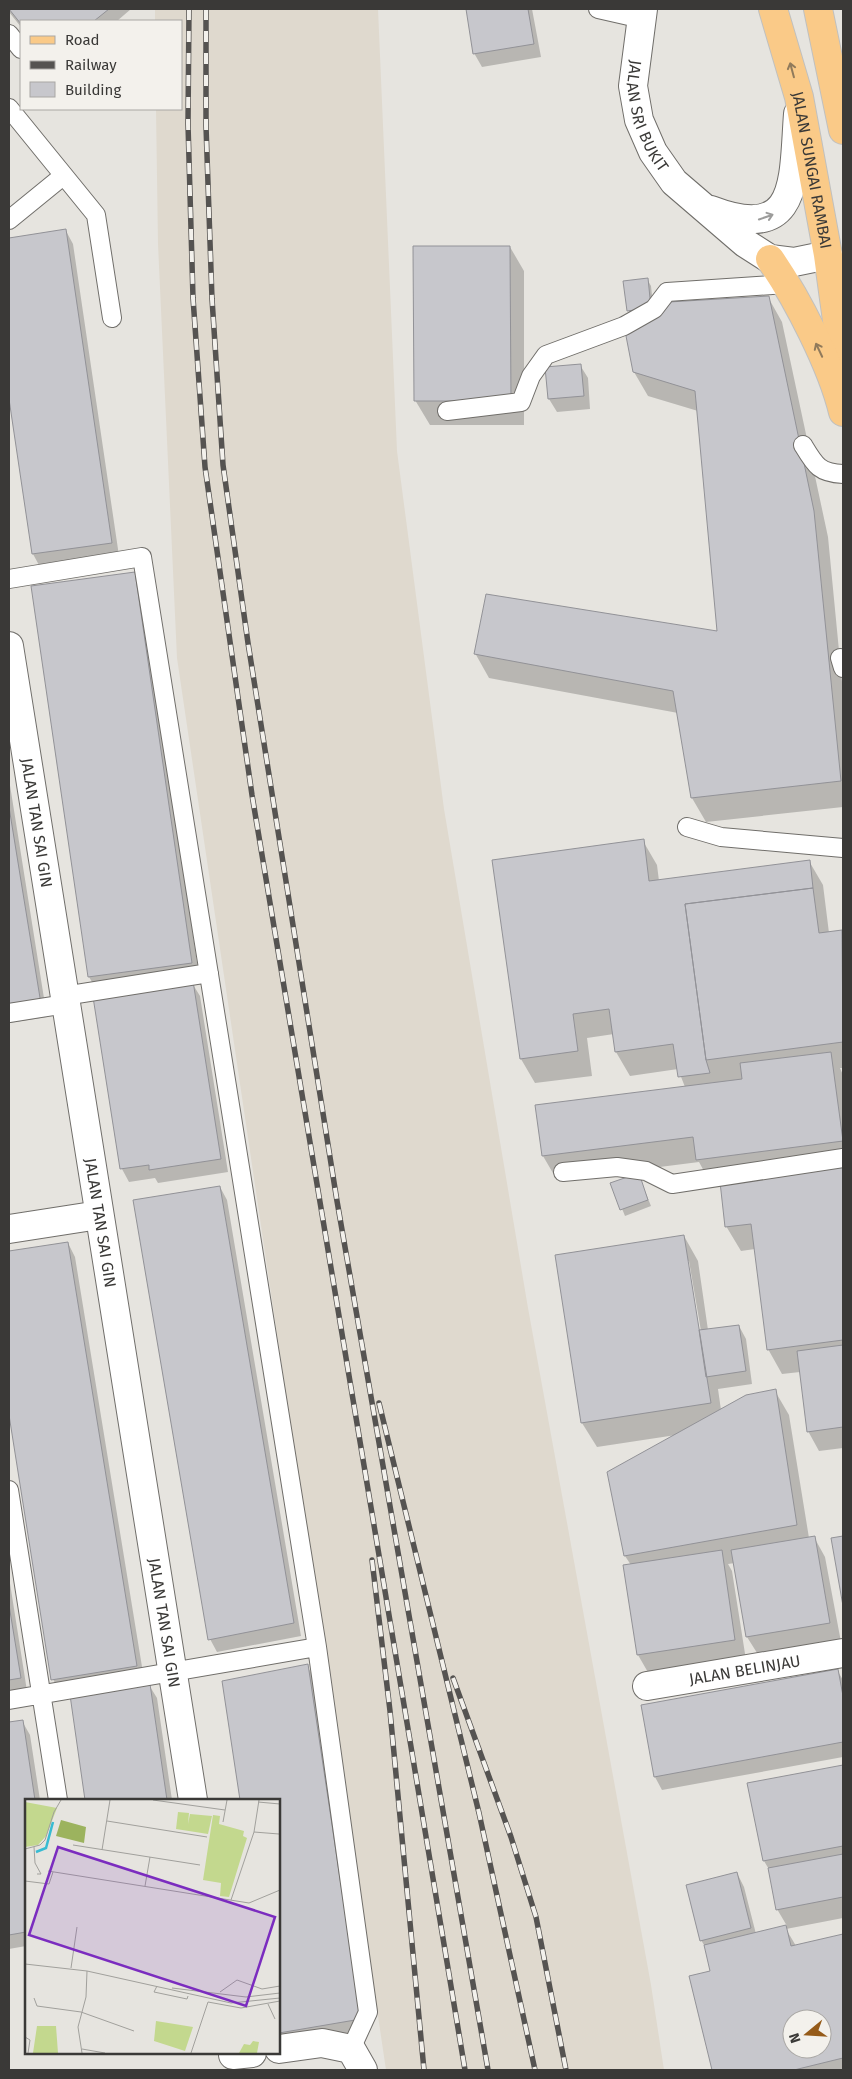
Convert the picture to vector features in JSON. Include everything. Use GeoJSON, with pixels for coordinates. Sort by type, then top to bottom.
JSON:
{"type":"FeatureCollection","features":[{"type":"Feature","properties":{"kind":"main road"},"geometry":{"type":"LineString","coordinates":[[819,9],[843,55]]}},
{"type":"Feature","properties":{"kind":"main road"},"geometry":{"type":"LineString","coordinates":[[819,9],[843,130]]}},
{"type":"Feature","properties":{"kind":"main road","name":"JALAN SUNGAI RAMBAI"},"geometry":{"type":"LineString","coordinates":[[776,16],[799,97],[836,251],[843,364]]}},
{"type":"Feature","properties":{"kind":"main road"},"geometry":{"type":"LineString","coordinates":[[770,259],[787,284],[822,355],[843,412]]}},
{"type":"Feature","properties":{"kind":"street","name":"JALAN SRI BUKIT"},"geometry":{"type":"LineString","coordinates":[[643,14],[633,86],[639,120],[652,152],[674,182],[745,243],[770,259],[794,262],[836,251]]}},
{"type":"Feature","properties":{"kind":"street","name":"JALAN SRI BUKIT"},"geometry":{"type":"LineString","coordinates":[[702,207],[731,218],[748,220],[767,218],[780,210],[788,197],[794,176],[799,97]]}},
{"type":"Feature","properties":{"kind":"street","name":"JALAN TAN SAI GIN"},"geometry":{"type":"LineString","coordinates":[[9,646],[193,1799]]}},
{"type":"Feature","properties":{"kind":"street"},"geometry":{"type":"LineString","coordinates":[[9,1229],[99,1215]]}},
{"type":"Feature","properties":{"kind":"street","name":"JALAN BELINJAU"},"geometry":{"type":"LineString","coordinates":[[647,1686],[843,1653]]}},
{"type":"Feature","properties":{"kind":"street"},"geometry":{"type":"LineString","coordinates":[[280,2049],[322,2043],[357,2060]]}},
{"type":"Feature","properties":{"kind":"lane"},"geometry":{"type":"LineString","coordinates":[[598,9],[643,14]]}},
{"type":"Feature","properties":{"kind":"lane"},"geometry":{"type":"LineString","coordinates":[[9,34],[20,48]]}},
{"type":"Feature","properties":{"kind":"lane"},"geometry":{"type":"LineString","coordinates":[[9,108],[96,216],[112,318]]}},
{"type":"Feature","properties":{"kind":"lane"},"geometry":{"type":"LineString","coordinates":[[9,220],[63,176]]}},
{"type":"Feature","properties":{"kind":"lane"},"geometry":{"type":"LineString","coordinates":[[447,411],[521,402],[531,376],[546,355],[624,326],[654,309],[667,292],[787,284]]}},
{"type":"Feature","properties":{"kind":"lane"},"geometry":{"type":"LineString","coordinates":[[803,445],[816,466],[830,474],[843,474]]}},
{"type":"Feature","properties":{"kind":"lane"},"geometry":{"type":"LineString","coordinates":[[9,578],[142,557],[317,1647],[368,2012],[357,2060]]}},
{"type":"Feature","properties":{"kind":"lane"},"geometry":{"type":"LineString","coordinates":[[687,827],[721,837],[843,848]]}},
{"type":"Feature","properties":{"kind":"lane"},"geometry":{"type":"LineString","coordinates":[[9,1013],[65,1000],[209,973]]}},
{"type":"Feature","properties":{"kind":"lane"},"geometry":{"type":"LineString","coordinates":[[563,1172],[627,1168],[646,1171],[672,1184],[843,1158]]}},
{"type":"Feature","properties":{"kind":"lane"},"geometry":{"type":"LineString","coordinates":[[9,1490],[58,1799]]}},
{"type":"Feature","properties":{"kind":"lane"},"geometry":{"type":"LineString","coordinates":[[9,1700],[317,1647]]}},
{"type":"Feature","properties":{"kind":"shaded area"},"geometry":{"type":"Polygon","coordinates":[[[155,9],[378,9],[397,451],[444,809],[528,1308],[651,1985],[664,2070],[386,2070],[177,658],[158,244],[156,110],[182,110],[182,20],[155,20],[155,9]]]}},
{"type":"Feature","properties":{"kind":"building"},"geometry":{"type":"Polygon","coordinates":[[[9,9],[109,9],[95,20],[20,20],[20,23],[9,9]]]}},
{"type":"Feature","properties":{"kind":"building"},"geometry":{"type":"Polygon","coordinates":[[[466,9],[528,9],[534,44],[473,54],[466,9]]]}},
{"type":"Feature","properties":{"kind":"building"},"geometry":{"type":"Polygon","coordinates":[[[66,229],[112,543],[32,554],[9,399],[9,238],[66,229]]]}},
{"type":"Feature","properties":{"kind":"building"},"geometry":{"type":"Polygon","coordinates":[[[413,246],[510,246],[511,401],[414,401],[413,246]]]}},
{"type":"Feature","properties":{"kind":"building"},"geometry":{"type":"Polygon","coordinates":[[[648,278],[651,308],[627,311],[623,281],[648,278]]]}},
{"type":"Feature","properties":{"kind":"building"},"geometry":{"type":"Polygon","coordinates":[[[769,296],[814,511],[841,781],[691,798],[673,691],[474,654],[486,594],[717,631],[695,391],[633,372],[626,336],[669,302],[769,296]]]}},
{"type":"Feature","properties":{"kind":"building"},"geometry":{"type":"Polygon","coordinates":[[[581,364],[584,396],[548,399],[545,367],[581,364]]]}},
{"type":"Feature","properties":{"kind":"building"},"geometry":{"type":"Polygon","coordinates":[[[135,572],[192,963],[88,977],[31,586],[135,572]]]}},
{"type":"Feature","properties":{"kind":"building"},"geometry":{"type":"Polygon","coordinates":[[[9,807],[41,1004],[9,1009],[9,807]]]}},
{"type":"Feature","properties":{"kind":"building"},"geometry":{"type":"Polygon","coordinates":[[[644,839],[649,881],[810,860],[813,888],[685,904],[706,1060],[710,1073],[678,1077],[673,1044],[615,1052],[609,1009],[573,1014],[578,1051],[520,1059],[492,860],[644,839]]]}},
{"type":"Feature","properties":{"kind":"building"},"geometry":{"type":"Polygon","coordinates":[[[813,888],[819,933],[842,930],[843,1042],[706,1060],[685,904],[813,888]]]}},
{"type":"Feature","properties":{"kind":"building"},"geometry":{"type":"Polygon","coordinates":[[[193,981],[221,1159],[149,1170],[149,1165],[120,1169],[93,997],[193,981]]]}},
{"type":"Feature","properties":{"kind":"building"},"geometry":{"type":"Polygon","coordinates":[[[831,1052],[843,1141],[696,1160],[693,1137],[542,1156],[535,1105],[742,1079],[740,1063],[831,1052]]]}},
{"type":"Feature","properties":{"kind":"building"},"geometry":{"type":"Polygon","coordinates":[[[843,1167],[843,1340],[767,1350],[751,1224],[725,1227],[720,1182],[843,1167]]]}},
{"type":"Feature","properties":{"kind":"building"},"geometry":{"type":"Polygon","coordinates":[[[639,1173],[648,1200],[620,1210],[610,1183],[639,1173]]]}},
{"type":"Feature","properties":{"kind":"building"},"geometry":{"type":"Polygon","coordinates":[[[220,1186],[294,1623],[208,1640],[133,1200],[220,1186]]]}},
{"type":"Feature","properties":{"kind":"building"},"geometry":{"type":"Polygon","coordinates":[[[684,1235],[711,1403],[581,1423],[555,1255],[684,1235]]]}},
{"type":"Feature","properties":{"kind":"building"},"geometry":{"type":"Polygon","coordinates":[[[68,1242],[137,1666],[51,1680],[9,1415],[9,1251],[68,1242]]]}},
{"type":"Feature","properties":{"kind":"building"},"geometry":{"type":"Polygon","coordinates":[[[739,1325],[746,1371],[706,1377],[699,1330],[739,1325]]]}},
{"type":"Feature","properties":{"kind":"building"},"geometry":{"type":"Polygon","coordinates":[[[843,1345],[843,1427],[807,1432],[797,1351],[843,1345]]]}},
{"type":"Feature","properties":{"kind":"building"},"geometry":{"type":"Polygon","coordinates":[[[776,1389],[797,1525],[624,1556],[607,1472],[746,1395],[776,1389]]]}},
{"type":"Feature","properties":{"kind":"building"},"geometry":{"type":"Polygon","coordinates":[[[815,1536],[830,1623],[746,1637],[731,1550],[815,1536]]]}},
{"type":"Feature","properties":{"kind":"building"},"geometry":{"type":"Polygon","coordinates":[[[843,1536],[843,1606],[831,1538],[843,1536]]]}},
{"type":"Feature","properties":{"kind":"building"},"geometry":{"type":"Polygon","coordinates":[[[722,1550],[735,1640],[637,1655],[623,1565],[722,1550]]]}},
{"type":"Feature","properties":{"kind":"building"},"geometry":{"type":"Polygon","coordinates":[[[9,1605],[21,1678],[9,1680],[9,1605]]]}},
{"type":"Feature","properties":{"kind":"building"},"geometry":{"type":"Polygon","coordinates":[[[308,1664],[361,2019],[280,2033],[280,1799],[240,1799],[222,1681],[308,1664]]]}},
{"type":"Feature","properties":{"kind":"building"},"geometry":{"type":"Polygon","coordinates":[[[838,1669],[843,1696],[843,1742],[654,1777],[641,1705],[838,1669]]]}},
{"type":"Feature","properties":{"kind":"building"},"geometry":{"type":"Polygon","coordinates":[[[150,1684],[167,1799],[85,1799],[70,1695],[150,1684]]]}},
{"type":"Feature","properties":{"kind":"building"},"geometry":{"type":"Polygon","coordinates":[[[23,1720],[35,1799],[25,1799],[25,1932],[9,1935],[9,1722],[23,1720]]]}},
{"type":"Feature","properties":{"kind":"building"},"geometry":{"type":"Polygon","coordinates":[[[843,1765],[843,1846],[763,1861],[747,1783],[843,1765]]]}},
{"type":"Feature","properties":{"kind":"building"},"geometry":{"type":"Polygon","coordinates":[[[843,1854],[843,1897],[776,1910],[768,1868],[843,1854]]]}},
{"type":"Feature","properties":{"kind":"building"},"geometry":{"type":"Polygon","coordinates":[[[737,1872],[751,1928],[700,1941],[686,1885],[737,1872]]]}},
{"type":"Feature","properties":{"kind":"building"},"geometry":{"type":"Polygon","coordinates":[[[786,1925],[791,1946],[843,1934],[843,2058],[794,2070],[712,2070],[689,1976],[710,1971],[704,1945],[786,1925]]]}},
{"type":"Feature","properties":{"kind":"railway"},"geometry":{"type":"LineString","coordinates":[[189,9],[188,124],[193,298],[205,467],[252,795],[465,2070]]}},
{"type":"Feature","properties":{"kind":"railway"},"geometry":{"type":"LineString","coordinates":[[206,9],[206,126],[212,299],[223,465],[248,643],[337,1201],[488,2070]]}},
{"type":"Feature","properties":{"kind":"railway"},"geometry":{"type":"LineString","coordinates":[[379,1403],[479,1813],[535,2070]]}},
{"type":"Feature","properties":{"kind":"railway"},"geometry":{"type":"LineString","coordinates":[[372,1560],[390,1711],[424,2070]]}},
{"type":"Feature","properties":{"kind":"railway"},"geometry":{"type":"LineString","coordinates":[[453,1678],[511,1837],[536,1917],[566,2070]]}}]}
